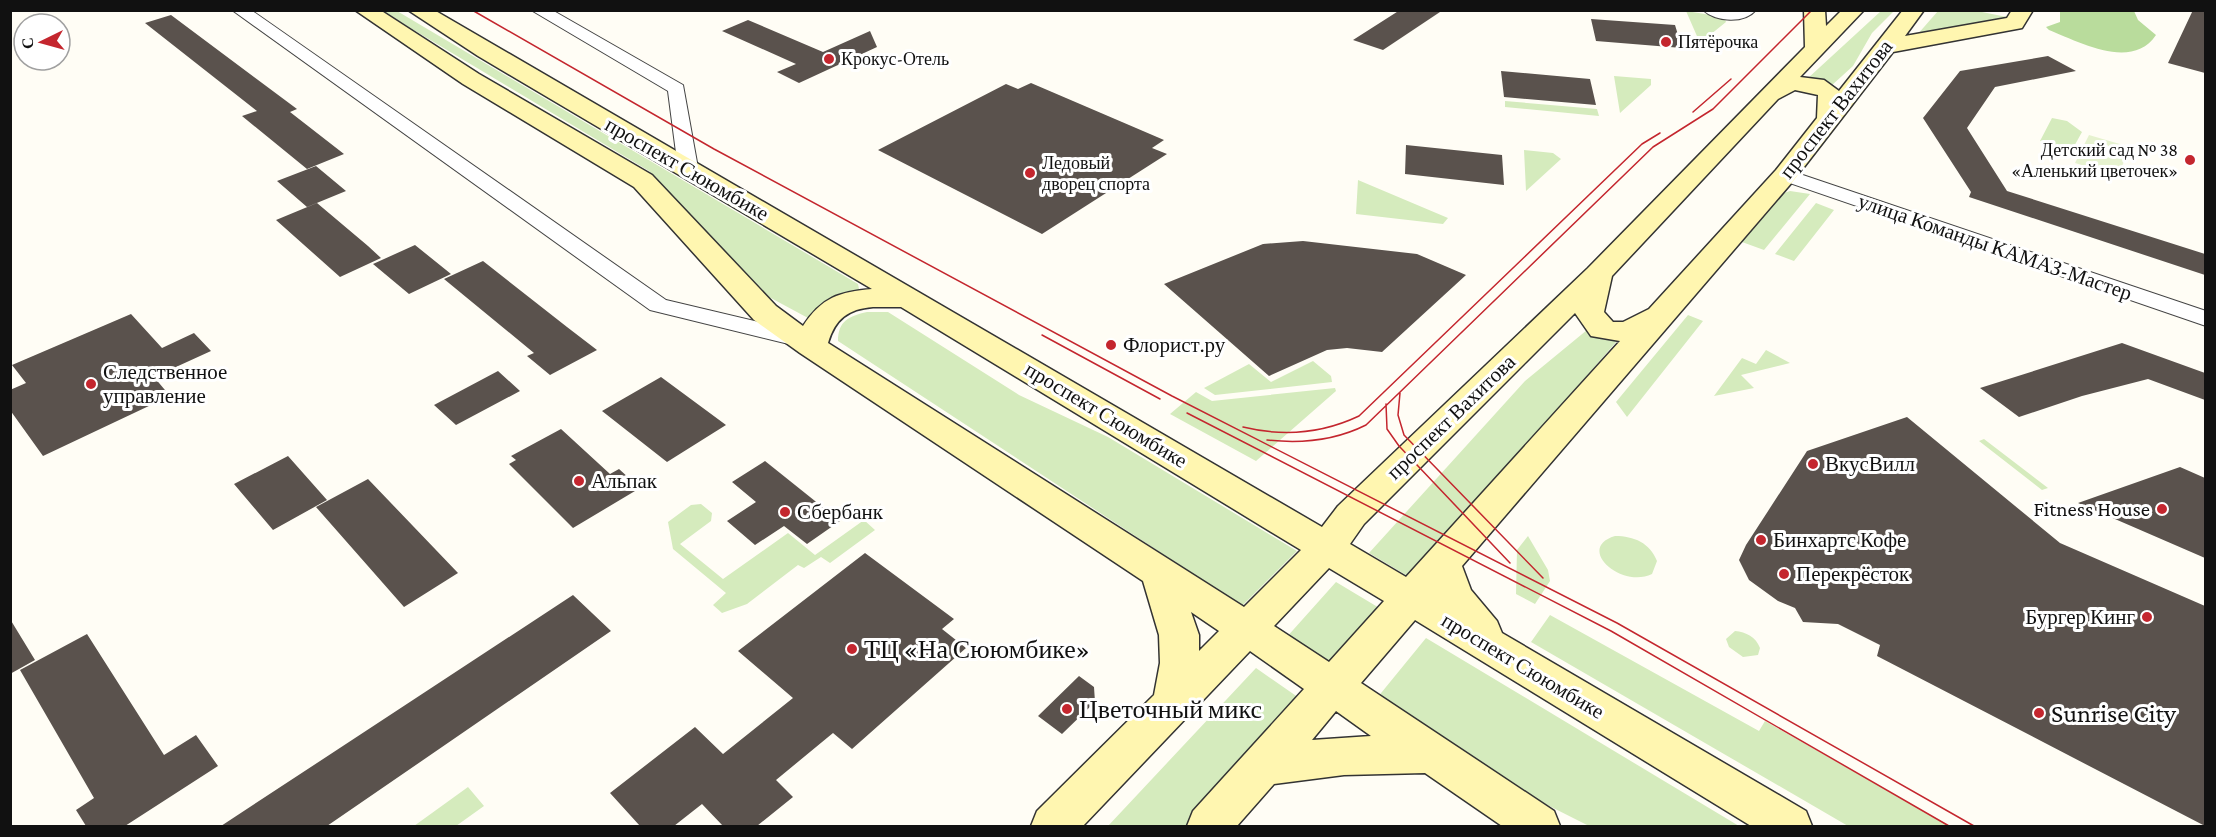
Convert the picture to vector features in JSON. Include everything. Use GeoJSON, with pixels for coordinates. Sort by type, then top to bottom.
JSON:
{"type":"FeatureCollection","features":[{"type":"Feature","properties":{"kind":"main road","name":"проспект Сююмбике"},"geometry":{"type":"LineString","coordinates":[[365,10],[471,78],[643,181],[765,313],[806,342],[1248,629],[1538,826]]}},
{"type":"Feature","properties":{"kind":"main road","name":"проспект Сююмбике"},"geometry":{"type":"LineString","coordinates":[[418,10],[506,64],[688,168],[904,298],[1030,370],[1790,826]]}},
{"type":"Feature","properties":{"kind":"main road","name":"проспект Вахитова"},"geometry":{"type":"LineString","coordinates":[[1053,826],[1326,548],[1351,515],[1598,274],[1769,95],[1854,10]]}},
{"type":"Feature","properties":{"kind":"main road","name":"проспект Вахитова"},"geometry":{"type":"LineString","coordinates":[[1209,826],[1785,175],[1914,10]]}},
{"type":"Feature","properties":{"kind":"main road"},"geometry":{"type":"LineString","coordinates":[[1994,10],[2023,10]]}},
{"type":"Feature","properties":{"kind":"main road"},"geometry":{"type":"LineString","coordinates":[[1883,47],[2014,23],[2023,10]]}},
{"type":"Feature","properties":{"kind":"main road"},"geometry":{"type":"LineString","coordinates":[[1812,13],[1816,48]]}},
{"type":"Feature","properties":{"kind":"main road"},"geometry":{"type":"LineString","coordinates":[[1769,95],[1791,83],[1816,85],[1826,90],[1831,97],[1829,117]]}},
{"type":"Feature","properties":{"kind":"main road"},"geometry":{"type":"LineString","coordinates":[[1598,274],[1589,312],[1592,319],[1603,329],[1629,331],[1639,328],[1669,308]]}},
{"type":"Feature","properties":{"kind":"main road"},"geometry":{"type":"LineString","coordinates":[[806,342],[824,315],[840,304],[867,298],[904,298]]}},
{"type":"Feature","properties":{"kind":"main road"},"geometry":{"type":"LineString","coordinates":[[1240,495],[1290,513],[1329,517],[1351,515]]}},
{"type":"Feature","properties":{"kind":"main road"},"geometry":{"type":"LineString","coordinates":[[1443,564],[1448,586],[1463,612],[1506,655]]}},
{"type":"Feature","properties":{"kind":"main road"},"geometry":{"type":"LineString","coordinates":[[1159,573],[1179,635],[1180,663],[1173,705]]}},
{"type":"Feature","properties":{"kind":"main road"},"geometry":{"type":"LineString","coordinates":[[1260,767],[1308,758],[1358,753],[1429,754]]}},
{"type":"Feature","properties":{"kind":"street"},"geometry":{"type":"LineString","coordinates":[[240,10],[658,305],[806,342]]}},
{"type":"Feature","properties":{"kind":"street"},"geometry":{"type":"LineString","coordinates":[[539,10],[677,88],[688,168]]}},
{"type":"Feature","properties":{"kind":"street"},"geometry":{"type":"LineString","coordinates":[[1711,10],[1745,13]]}},
{"type":"Feature","properties":{"kind":"street","name":"улица Команды КАМАЗ-Мастер"},"geometry":{"type":"LineString","coordinates":[[1785,175],[2205,319]]}},
{"type":"Feature","properties":{"kind":"green space"},"geometry":{"type":"Polygon","coordinates":[[[382,11],[397,11],[858,284],[859,289],[808,318],[769,297],[649,171],[382,11]]]}},
{"type":"Feature","properties":{"kind":"green space"},"geometry":{"type":"Polygon","coordinates":[[[1686,11],[1724,17],[1726,22],[1700,43],[1686,11]]]}},
{"type":"Feature","properties":{"kind":"green space"},"geometry":{"type":"Polygon","coordinates":[[[1881,11],[1894,11],[1872,33],[1853,66],[1831,86],[1807,79],[1881,11]]]}},
{"type":"Feature","properties":{"kind":"green space"},"geometry":{"type":"Polygon","coordinates":[[[1938,11],[1977,11],[2007,17],[1917,35],[1938,11]]]}},
{"type":"Feature","properties":{"kind":"green space"},"geometry":{"type":"Polygon","coordinates":[[[2060,11],[2134,11],[2138,20],[2156,35],[2146,46],[2133,51],[2105,51],[2049,30],[2046,27],[2060,22],[2060,11]]]}},
{"type":"Feature","properties":{"kind":"green space"},"geometry":{"type":"Polygon","coordinates":[[[1614,76],[1651,79],[1651,85],[1620,113],[1614,76]]]}},
{"type":"Feature","properties":{"kind":"green space"},"geometry":{"type":"Polygon","coordinates":[[[1505,101],[1597,109],[1599,116],[1505,107],[1505,101]]]}},
{"type":"Feature","properties":{"kind":"green space"},"geometry":{"type":"Polygon","coordinates":[[[2052,118],[2067,121],[2082,132],[2072,150],[2040,141],[2052,118]]]}},
{"type":"Feature","properties":{"kind":"green space"},"geometry":{"type":"Polygon","coordinates":[[[2089,135],[2130,147],[2118,176],[2075,163],[2089,135]]]}},
{"type":"Feature","properties":{"kind":"green space"},"geometry":{"type":"Polygon","coordinates":[[[1524,150],[1553,153],[1561,159],[1526,191],[1524,150]]]}},
{"type":"Feature","properties":{"kind":"green space"},"geometry":{"type":"Polygon","coordinates":[[[1358,180],[1448,218],[1443,224],[1356,214],[1358,180]]]}},
{"type":"Feature","properties":{"kind":"green space"},"geometry":{"type":"Polygon","coordinates":[[[1790,191],[1810,194],[1764,250],[1742,242],[1781,194],[1790,191]]]}},
{"type":"Feature","properties":{"kind":"green space"},"geometry":{"type":"Polygon","coordinates":[[[1816,203],[1834,210],[1794,261],[1775,254],[1816,203]]]}},
{"type":"Feature","properties":{"kind":"green space"},"geometry":{"type":"Polygon","coordinates":[[[867,312],[888,312],[1019,395],[1108,437],[1297,551],[1242,606],[838,341],[840,329],[846,320],[867,312]]]}},
{"type":"Feature","properties":{"kind":"green space"},"geometry":{"type":"Polygon","coordinates":[[[1688,315],[1703,321],[1627,417],[1616,402],[1688,315]]]}},
{"type":"Feature","properties":{"kind":"green space"},"geometry":{"type":"Polygon","coordinates":[[[1587,330],[1602,339],[1617,341],[1411,578],[1369,553],[1525,381],[1587,330]]]}},
{"type":"Feature","properties":{"kind":"green space"},"geometry":{"type":"Polygon","coordinates":[[[1766,350],[1790,363],[1741,375],[1754,388],[1714,396],[1742,358],[1756,364],[1766,350]]]}},
{"type":"Feature","properties":{"kind":"green space"},"geometry":{"type":"Polygon","coordinates":[[[1313,361],[1331,376],[1332,382],[1215,395],[1204,388],[1249,364],[1271,382],[1313,361]]]}},
{"type":"Feature","properties":{"kind":"green space"},"geometry":{"type":"Polygon","coordinates":[[[1335,388],[1336,391],[1256,461],[1170,414],[1196,392],[1212,401],[1335,388]]]}},
{"type":"Feature","properties":{"kind":"green space"},"geometry":{"type":"Polygon","coordinates":[[[1984,439],[2048,488],[2042,490],[1979,441],[1984,439]]]}},
{"type":"Feature","properties":{"kind":"green space"},"geometry":{"type":"Polygon","coordinates":[[[701,504],[712,513],[711,521],[680,544],[723,579],[788,533],[815,555],[864,520],[875,530],[830,563],[821,557],[804,568],[798,565],[747,604],[722,613],[713,605],[726,593],[673,549],[668,522],[691,505],[701,504]]]}},
{"type":"Feature","properties":{"kind":"green space"},"geometry":{"type":"Polygon","coordinates":[[[1528,536],[1548,570],[1550,581],[1535,604],[1516,594],[1517,550],[1528,536]]]}},
{"type":"Feature","properties":{"kind":"green space"},"geometry":{"type":"Polygon","coordinates":[[[1615,536],[1629,537],[1646,545],[1657,561],[1652,574],[1640,577],[1628,576],[1616,572],[1607,565],[1601,557],[1600,549],[1604,542],[1615,536]]]}},
{"type":"Feature","properties":{"kind":"green space"},"geometry":{"type":"Polygon","coordinates":[[[1336,582],[1381,609],[1331,668],[1285,639],[1336,582]]]}},
{"type":"Feature","properties":{"kind":"green space"},"geometry":{"type":"Polygon","coordinates":[[[1550,615],[1759,731],[1765,721],[1950,826],[1848,826],[1531,642],[1550,615]]]}},
{"type":"Feature","properties":{"kind":"green space"},"geometry":{"type":"Polygon","coordinates":[[[1735,631],[1747,634],[1756,641],[1760,648],[1758,655],[1743,657],[1729,647],[1726,639],[1735,631]]]}},
{"type":"Feature","properties":{"kind":"green space"},"geometry":{"type":"Polygon","coordinates":[[[1426,638],[1739,826],[1589,826],[1500,781],[1377,698],[1426,638]]]}},
{"type":"Feature","properties":{"kind":"green space"},"geometry":{"type":"Polygon","coordinates":[[[1256,668],[1302,700],[1191,826],[1108,826],[1256,668]]]}},
{"type":"Feature","properties":{"kind":"green space"},"geometry":{"type":"Polygon","coordinates":[[[468,787],[484,806],[456,826],[414,826],[468,787]]]}},
{"type":"Feature","properties":{"kind":"building"},"geometry":{"type":"Polygon","coordinates":[[[1400,10],[1443,10],[1383,50],[1353,40],[1400,10]]]}},
{"type":"Feature","properties":{"kind":"building"},"geometry":{"type":"Polygon","coordinates":[[[2193,10],[2205,10],[2205,73],[2168,63],[2193,10]]]}},
{"type":"Feature","properties":{"kind":"building"},"geometry":{"type":"Polygon","coordinates":[[[171,15],[297,109],[290,112],[344,154],[307,169],[242,116],[257,111],[145,23],[171,15]]]}},
{"type":"Feature","properties":{"kind":"building"},"geometry":{"type":"Polygon","coordinates":[[[1591,19],[1675,25],[1682,48],[1596,41],[1591,19]]]}},
{"type":"Feature","properties":{"kind":"building"},"geometry":{"type":"Polygon","coordinates":[[[748,20],[823,52],[870,31],[877,47],[799,83],[777,72],[796,64],[722,31],[748,20]]]}},
{"type":"Feature","properties":{"kind":"building"},"geometry":{"type":"Polygon","coordinates":[[[2048,56],[2076,71],[1995,87],[1967,128],[2007,191],[2205,254],[2205,275],[1969,197],[1971,192],[1923,118],[1960,71],[2048,56]]]}},
{"type":"Feature","properties":{"kind":"building"},"geometry":{"type":"Polygon","coordinates":[[[1501,71],[1590,79],[1596,105],[1504,97],[1501,71]]]}},
{"type":"Feature","properties":{"kind":"building","name":"Ледовый дворец спорта"},"geometry":{"type":"Polygon","coordinates":[[[1031,83],[1164,140],[1152,148],[1167,154],[1042,234],[878,150],[1006,84],[1018,89],[1031,83]]]}},
{"type":"Feature","properties":{"kind":"building"},"geometry":{"type":"Polygon","coordinates":[[[1406,145],[1502,155],[1504,185],[1405,174],[1406,145]]]}},
{"type":"Feature","properties":{"kind":"building"},"geometry":{"type":"Polygon","coordinates":[[[316,166],[346,191],[307,207],[277,181],[316,166]]]}},
{"type":"Feature","properties":{"kind":"building"},"geometry":{"type":"Polygon","coordinates":[[[317,203],[381,258],[340,277],[276,220],[317,203]]]}},
{"type":"Feature","properties":{"kind":"building"},"geometry":{"type":"Polygon","coordinates":[[[1303,241],[1417,254],[1466,275],[1382,352],[1347,348],[1327,350],[1269,376],[1164,284],[1263,244],[1303,241]]]}},
{"type":"Feature","properties":{"kind":"building"},"geometry":{"type":"Polygon","coordinates":[[[415,245],[451,274],[409,294],[373,264],[415,245]]]}},
{"type":"Feature","properties":{"kind":"building"},"geometry":{"type":"Polygon","coordinates":[[[483,261],[597,350],[550,375],[527,356],[534,353],[444,279],[483,261]]]}},
{"type":"Feature","properties":{"kind":"building","name":"Следственное управление"},"geometry":{"type":"Polygon","coordinates":[[[131,314],[162,348],[194,333],[211,351],[154,377],[170,396],[43,456],[10,410],[10,390],[26,383],[12,365],[131,314]]]}},
{"type":"Feature","properties":{"kind":"building"},"geometry":{"type":"Polygon","coordinates":[[[2122,343],[2205,373],[2205,400],[2148,379],[2082,396],[2019,417],[1980,388],[2122,343]]]}},
{"type":"Feature","properties":{"kind":"building"},"geometry":{"type":"Polygon","coordinates":[[[498,371],[520,391],[456,425],[434,405],[498,371]]]}},
{"type":"Feature","properties":{"kind":"building"},"geometry":{"type":"Polygon","coordinates":[[[661,377],[726,425],[667,462],[602,411],[661,377]]]}},
{"type":"Feature","properties":{"kind":"building"},"geometry":{"type":"Polygon","coordinates":[[[1907,417],[2060,543],[2205,606],[2205,826],[1877,656],[1880,645],[1838,624],[1803,622],[1795,608],[1778,601],[1749,580],[1739,560],[1746,545],[1807,451],[1907,417]]]}},
{"type":"Feature","properties":{"kind":"building","name":"Альпак"},"geometry":{"type":"Polygon","coordinates":[[[561,429],[610,474],[619,469],[640,488],[573,528],[509,464],[516,460],[511,456],[561,429]]]}},
{"type":"Feature","properties":{"kind":"building"},"geometry":{"type":"Polygon","coordinates":[[[288,456],[327,500],[273,530],[234,484],[288,456]]]}},
{"type":"Feature","properties":{"kind":"building","name":"Сбербанк"},"geometry":{"type":"Polygon","coordinates":[[[765,461],[840,521],[807,544],[784,526],[755,545],[727,521],[756,502],[732,482],[765,461]]]}},
{"type":"Feature","properties":{"kind":"building"},"geometry":{"type":"Polygon","coordinates":[[[2180,467],[2205,478],[2205,558],[2078,503],[2180,467]]]}},
{"type":"Feature","properties":{"kind":"building"},"geometry":{"type":"Polygon","coordinates":[[[368,479],[458,573],[404,607],[316,507],[368,479]]]}},
{"type":"Feature","properties":{"kind":"building","name":"ТЦ «На Сююмбике»"},"geometry":{"type":"Polygon","coordinates":[[[865,553],[954,619],[942,629],[966,648],[852,749],[833,733],[776,780],[793,797],[757,826],[723,826],[702,804],[674,826],[640,826],[610,793],[695,727],[723,754],[793,698],[738,651],[865,553]]]}},
{"type":"Feature","properties":{"kind":"building"},"geometry":{"type":"Polygon","coordinates":[[[573,595],[611,631],[327,826],[221,826],[573,595]]]}},
{"type":"Feature","properties":{"kind":"building"},"geometry":{"type":"Polygon","coordinates":[[[10,619],[35,660],[10,674],[10,619]]]}},
{"type":"Feature","properties":{"kind":"building"},"geometry":{"type":"Polygon","coordinates":[[[87,634],[164,755],[196,735],[218,766],[125,826],[86,826],[76,810],[94,798],[20,670],[87,634]]]}},
{"type":"Feature","properties":{"kind":"building","name":"Цветочный микс"},"geometry":{"type":"Polygon","coordinates":[[[1079,676],[1094,687],[1095,702],[1062,734],[1038,716],[1079,676]]]}},
{"type":"Feature","properties":{"kind":"tram line"},"geometry":{"type":"LineString","coordinates":[[472,10],[714,149],[1172,396],[1617,623],[1974,826]]}},
{"type":"Feature","properties":{"kind":"tram line"},"geometry":{"type":"LineString","coordinates":[[1386,406],[1653,147],[1713,109],[1812,10]]}},
{"type":"Feature","properties":{"kind":"tram line"},"geometry":{"type":"LineString","coordinates":[[1693,112],[1731,79]]}},
{"type":"Feature","properties":{"kind":"tram line"},"geometry":{"type":"LineString","coordinates":[[1243,427],[1273,432],[1302,432],[1331,427],[1359,416],[1642,144],[1660,133]]}},
{"type":"Feature","properties":{"kind":"tram line"},"geometry":{"type":"LineString","coordinates":[[1042,335],[1160,399]]}},
{"type":"Feature","properties":{"kind":"tram line"},"geometry":{"type":"LineString","coordinates":[[1400,393],[1398,415],[1404,435],[1543,578]]}},
{"type":"Feature","properties":{"kind":"tram line"},"geometry":{"type":"LineString","coordinates":[[1267,440],[1293,442],[1342,435],[1366,425],[1386,406]]}},
{"type":"Feature","properties":{"kind":"tram line"},"geometry":{"type":"LineString","coordinates":[[1386,406],[1387,429],[1399,446],[1510,563]]}},
{"type":"Feature","properties":{"kind":"tram line"},"geometry":{"type":"LineString","coordinates":[[1187,413],[1611,631],[1949,826]]}},
{"type":"Feature","properties":{"kind":"place","name":"Пятёрочка"},"geometry":{"type":"Point","coordinates":[1666,42]}},
{"type":"Feature","properties":{"kind":"place","name":"Крокус-Отель"},"geometry":{"type":"Point","coordinates":[829,59]}},
{"type":"Feature","properties":{"kind":"place","name":"Детский сад № 38 «Аленький цветочек»"},"geometry":{"type":"Point","coordinates":[2190,160]}},
{"type":"Feature","properties":{"kind":"place","name":"Ледовый дворец спорта"},"geometry":{"type":"Point","coordinates":[1030,173]}},
{"type":"Feature","properties":{"kind":"place","name":"Флорист.ру"},"geometry":{"type":"Point","coordinates":[1111,345]}},
{"type":"Feature","properties":{"kind":"place","name":"Следственное управление"},"geometry":{"type":"Point","coordinates":[91,384]}},
{"type":"Feature","properties":{"kind":"place","name":"ВкусВилл"},"geometry":{"type":"Point","coordinates":[1813,464]}},
{"type":"Feature","properties":{"kind":"place","name":"Альпак"},"geometry":{"type":"Point","coordinates":[579,481]}},
{"type":"Feature","properties":{"kind":"place","name":"Fitness House"},"geometry":{"type":"Point","coordinates":[2162,509]}},
{"type":"Feature","properties":{"kind":"place","name":"Сбербанк"},"geometry":{"type":"Point","coordinates":[785,512]}},
{"type":"Feature","properties":{"kind":"place","name":"Бинхартс Кофе"},"geometry":{"type":"Point","coordinates":[1761,540]}},
{"type":"Feature","properties":{"kind":"place","name":"Перекрёсток"},"geometry":{"type":"Point","coordinates":[1784,574]}},
{"type":"Feature","properties":{"kind":"place","name":"Бургер Кинг"},"geometry":{"type":"Point","coordinates":[2147,617]}},
{"type":"Feature","properties":{"kind":"place","name":"ТЦ «На Сююмбике»"},"geometry":{"type":"Point","coordinates":[852,649]}},
{"type":"Feature","properties":{"kind":"place","name":"Цветочный микс"},"geometry":{"type":"Point","coordinates":[1067,709]}},
{"type":"Feature","properties":{"kind":"place","name":"Sunrise City"},"geometry":{"type":"Point","coordinates":[2039,713]}}]}
